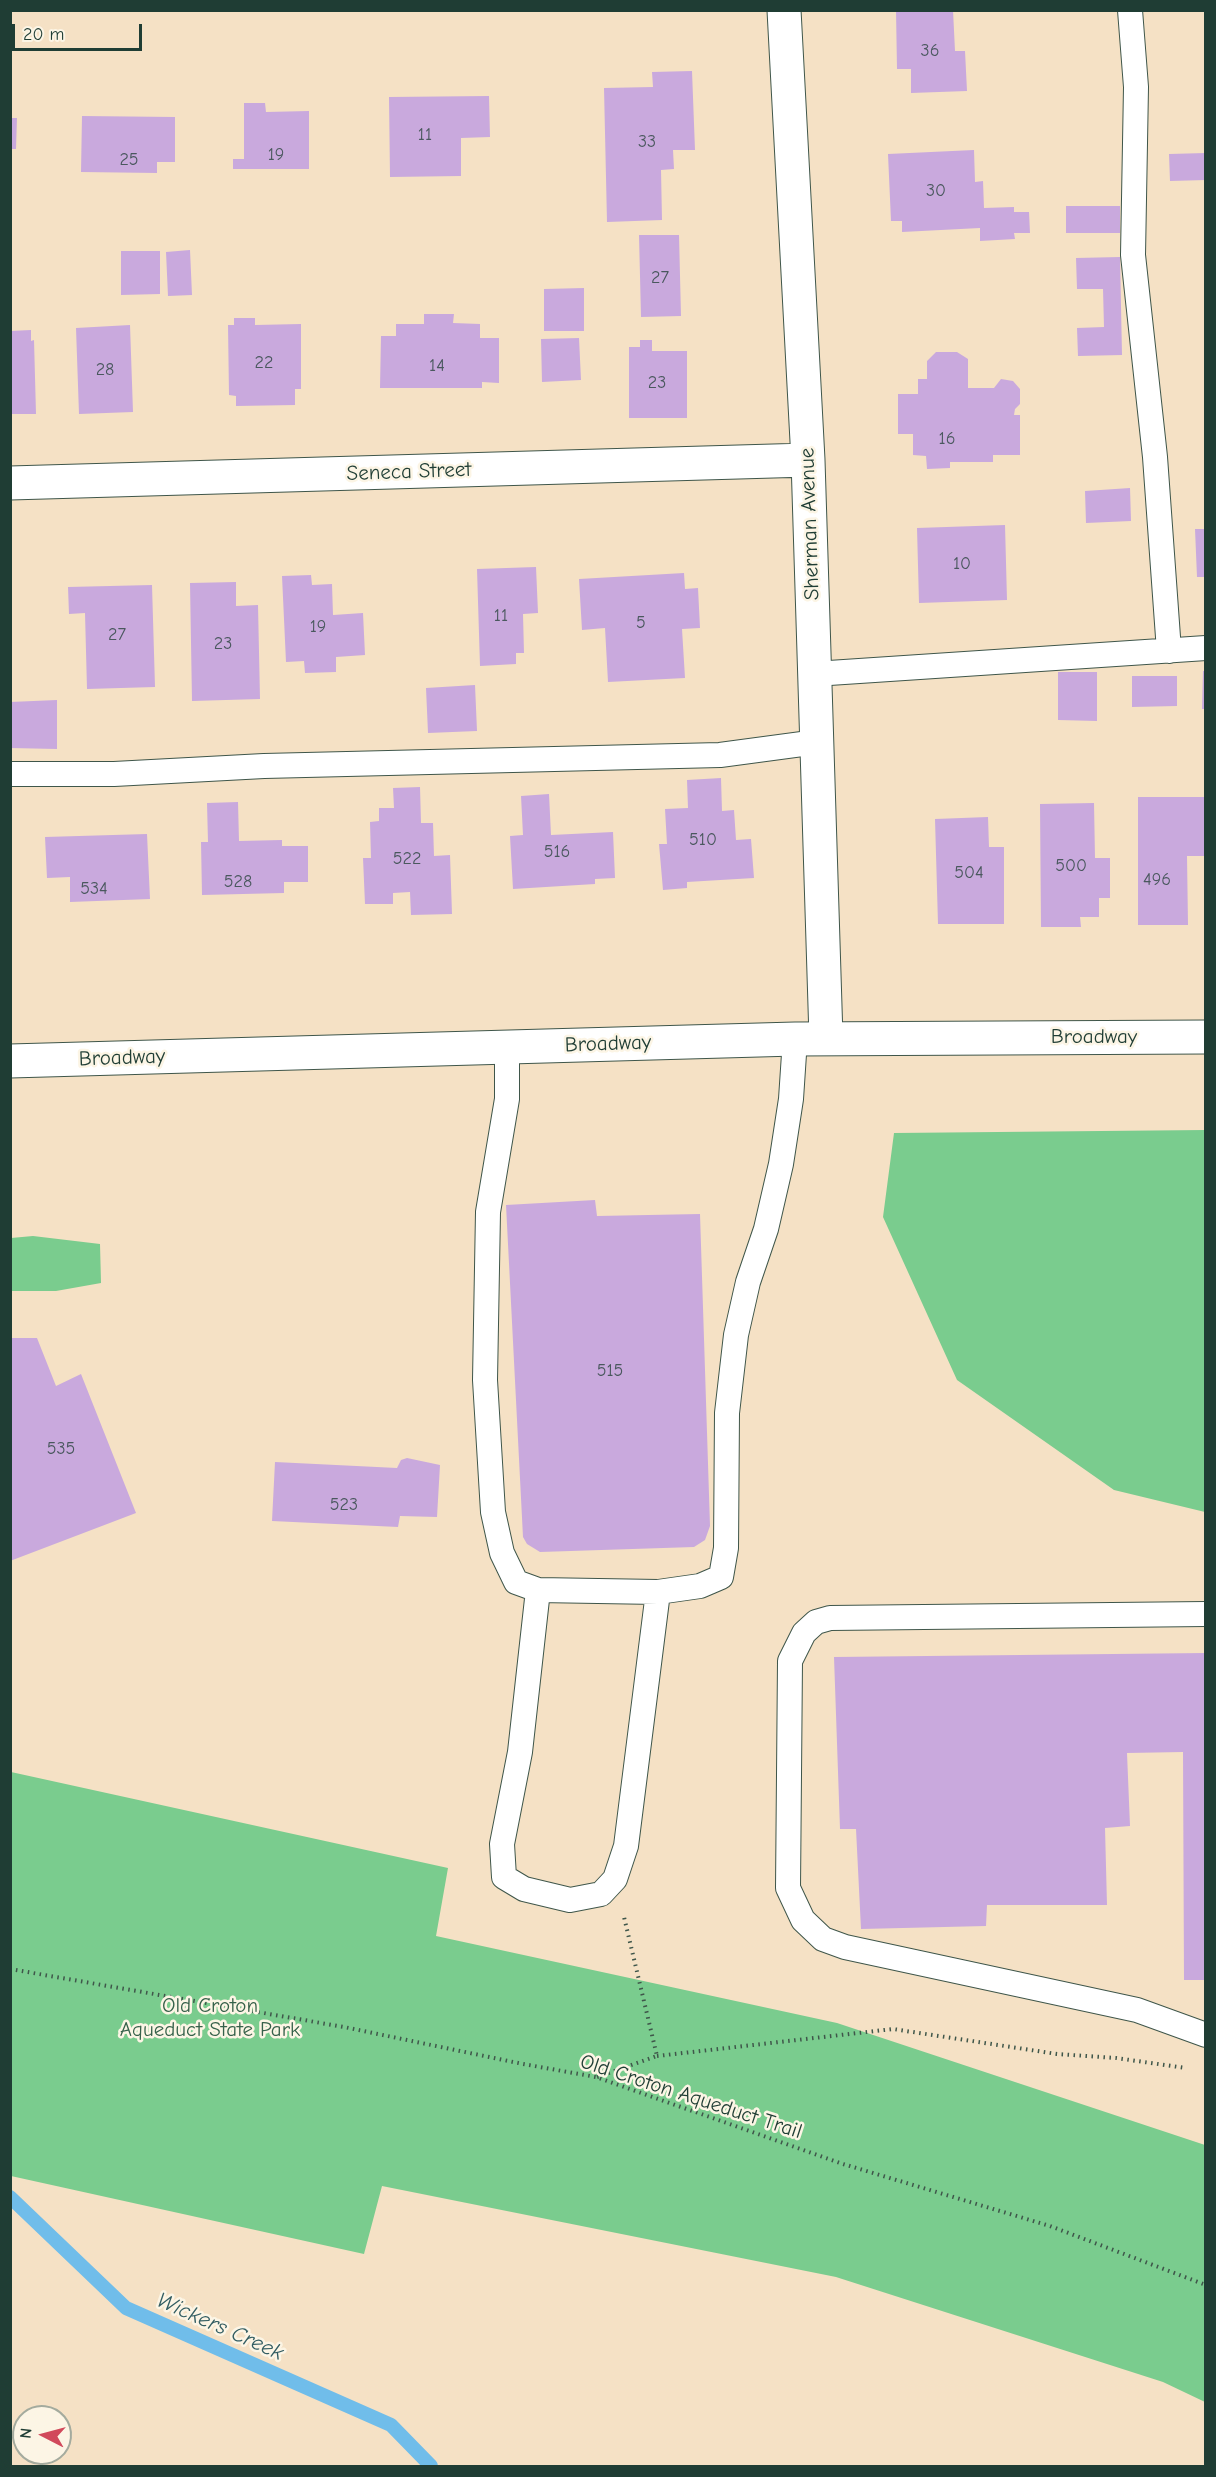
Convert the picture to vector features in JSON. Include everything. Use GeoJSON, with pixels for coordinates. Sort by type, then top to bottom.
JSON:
{"type":"FeatureCollection","features":[{"type":"Feature","properties":{"kind":"street","name":"Sherman Avenue"},"geometry":{"type":"LineString","coordinates":[[784,10],[808,460],[817,742],[811,1038]]}},
{"type":"Feature","properties":{"kind":"street","name":"Seneca Street"},"geometry":{"type":"LineString","coordinates":[[10,483],[808,460]]}},
{"type":"Feature","properties":{"kind":"street","name":"Broadway"},"geometry":{"type":"LineString","coordinates":[[10,1061],[811,1038],[1206,1037]]}},
{"type":"Feature","properties":{"kind":"lane"},"geometry":{"type":"LineString","coordinates":[[1130,10],[1136,87],[1132,255],[1155,456],[1168,651]]}},
{"type":"Feature","properties":{"kind":"lane"},"geometry":{"type":"LineString","coordinates":[[814,674],[1206,648]]}},
{"type":"Feature","properties":{"kind":"lane"},"geometry":{"type":"LineString","coordinates":[[10,774],[114,774],[264,766],[720,754],[817,742]]}},
{"type":"Feature","properties":{"kind":"lane"},"geometry":{"type":"LineString","coordinates":[[507,1047],[507,1098],[488,1212],[486,1402],[493,1512],[502,1553],[516,1582],[538,1590],[658,1592],[700,1586],[721,1577],[726,1548],[727,1413],[736,1335],[748,1282],[766,1229],[781,1164],[791,1099],[811,1038]]}},
{"type":"Feature","properties":{"kind":"lane"},"geometry":{"type":"LineString","coordinates":[[538,1590],[520,1752],[502,1844],[504,1877],[524,1889],[570,1900],[601,1894],[615,1879],[626,1846],[658,1592]]}},
{"type":"Feature","properties":{"kind":"lane"},"geometry":{"type":"LineString","coordinates":[[1206,1614],[830,1618],[816,1622],[804,1633],[790,1661],[788,1888],[803,1920],[823,1939],[845,1947],[1137,2010],[1206,2036]]}},
{"type":"Feature","properties":{"kind":"path"},"geometry":{"type":"LineString","coordinates":[[615,1879],[657,2056]]}},
{"type":"Feature","properties":{"kind":"path","name":"Old Croton Aqueduct Trail"},"geometry":{"type":"LineString","coordinates":[[10,1969],[345,2027],[596,2077],[843,2163],[1050,2226],[1206,2285]]}},
{"type":"Feature","properties":{"kind":"path"},"geometry":{"type":"LineString","coordinates":[[596,2077],[657,2056],[893,2029],[1057,2054],[1116,2058],[1191,2068]]}},
{"type":"Feature","properties":{"kind":"green space"},"geometry":{"type":"Polygon","coordinates":[[[1206,1130],[1205,1512],[1114,1490],[957,1380],[883,1217],[894,1133],[1206,1130]]]}},
{"type":"Feature","properties":{"kind":"green space"},"geometry":{"type":"Polygon","coordinates":[[[33,1236],[100,1244],[101,1283],[56,1291],[11,1291],[11,1238],[33,1236]]]}},
{"type":"Feature","properties":{"kind":"green space","name":"Old Croton Aqueduct State Park"},"geometry":{"type":"Polygon","coordinates":[[[11,1772],[448,1868],[436,1936],[837,2023],[1205,2145],[1205,2402],[1163,2382],[836,2277],[382,2186],[364,2254],[11,2176],[11,1772]]]}},
{"type":"Feature","properties":{"kind":"building"},"geometry":{"type":"Polygon","coordinates":[[[896,10],[953,10],[955,51],[965,51],[967,91],[911,93],[911,69],[897,69],[896,10]]]}},
{"type":"Feature","properties":{"kind":"building"},"geometry":{"type":"Polygon","coordinates":[[[692,71],[695,150],[673,150],[674,169],[661,170],[662,220],[607,222],[604,88],[653,87],[652,72],[692,71]]]}},
{"type":"Feature","properties":{"kind":"building"},"geometry":{"type":"Polygon","coordinates":[[[489,96],[490,137],[461,138],[461,176],[390,177],[389,97],[489,96]]]}},
{"type":"Feature","properties":{"kind":"building"},"geometry":{"type":"Polygon","coordinates":[[[244,103],[265,103],[266,112],[309,111],[309,169],[233,169],[233,159],[244,159],[244,103]]]}},
{"type":"Feature","properties":{"kind":"building"},"geometry":{"type":"Polygon","coordinates":[[[82,116],[175,117],[175,162],[157,162],[157,173],[81,172],[82,116]]]}},
{"type":"Feature","properties":{"kind":"building"},"geometry":{"type":"Polygon","coordinates":[[[10,118],[17,118],[16,149],[10,149],[10,118]]]}},
{"type":"Feature","properties":{"kind":"building"},"geometry":{"type":"Polygon","coordinates":[[[974,150],[975,182],[983,181],[984,208],[1014,207],[1014,212],[1029,212],[1030,233],[1014,233],[1015,239],[980,241],[980,228],[902,232],[902,221],[891,221],[888,154],[974,150]]]}},
{"type":"Feature","properties":{"kind":"building"},"geometry":{"type":"Polygon","coordinates":[[[1206,153],[1206,180],[1170,181],[1169,154],[1206,153]]]}},
{"type":"Feature","properties":{"kind":"building"},"geometry":{"type":"Polygon","coordinates":[[[1066,206],[1120,206],[1120,233],[1066,233],[1066,206]]]}},
{"type":"Feature","properties":{"kind":"building"},"geometry":{"type":"Polygon","coordinates":[[[639,235],[679,235],[681,316],[641,317],[639,235]]]}},
{"type":"Feature","properties":{"kind":"building"},"geometry":{"type":"Polygon","coordinates":[[[190,250],[192,295],[168,296],[166,252],[190,250]]]}},
{"type":"Feature","properties":{"kind":"building"},"geometry":{"type":"Polygon","coordinates":[[[121,251],[160,251],[160,294],[121,295],[121,251]]]}},
{"type":"Feature","properties":{"kind":"building"},"geometry":{"type":"Polygon","coordinates":[[[1120,257],[1122,355],[1078,356],[1077,328],[1104,327],[1103,289],[1077,289],[1076,258],[1120,257]]]}},
{"type":"Feature","properties":{"kind":"building"},"geometry":{"type":"Polygon","coordinates":[[[584,288],[584,331],[544,331],[544,289],[584,288]]]}},
{"type":"Feature","properties":{"kind":"building"},"geometry":{"type":"Polygon","coordinates":[[[424,314],[454,314],[453,323],[480,324],[480,338],[499,338],[499,383],[482,382],[482,388],[380,388],[381,336],[396,336],[396,324],[424,324],[424,314]]]}},
{"type":"Feature","properties":{"kind":"building"},"geometry":{"type":"Polygon","coordinates":[[[234,318],[255,318],[255,325],[301,324],[301,389],[295,389],[295,405],[236,406],[236,396],[229,395],[228,325],[234,325],[234,318]]]}},
{"type":"Feature","properties":{"kind":"building"},"geometry":{"type":"Polygon","coordinates":[[[130,325],[133,412],[79,414],[76,328],[130,325]]]}},
{"type":"Feature","properties":{"kind":"building"},"geometry":{"type":"Polygon","coordinates":[[[31,330],[31,341],[34,340],[36,414],[10,414],[10,331],[31,330]]]}},
{"type":"Feature","properties":{"kind":"building"},"geometry":{"type":"Polygon","coordinates":[[[579,338],[581,380],[542,382],[541,339],[579,338]]]}},
{"type":"Feature","properties":{"kind":"building"},"geometry":{"type":"Polygon","coordinates":[[[640,340],[652,340],[652,351],[687,351],[687,418],[629,418],[629,347],[640,347],[640,340]]]}},
{"type":"Feature","properties":{"kind":"building"},"geometry":{"type":"Polygon","coordinates":[[[936,352],[957,352],[968,359],[968,388],[994,388],[1001,379],[1013,381],[1020,389],[1020,404],[1015,409],[1014,415],[1020,415],[1020,455],[993,455],[993,462],[950,462],[950,468],[927,469],[926,456],[913,455],[913,434],[898,434],[898,394],[918,394],[918,379],[927,379],[927,361],[936,352]]]}},
{"type":"Feature","properties":{"kind":"building"},"geometry":{"type":"Polygon","coordinates":[[[1130,488],[1131,521],[1086,523],[1085,491],[1130,488]]]}},
{"type":"Feature","properties":{"kind":"building"},"geometry":{"type":"Polygon","coordinates":[[[1005,525],[1007,600],[919,603],[917,528],[1005,525]]]}},
{"type":"Feature","properties":{"kind":"building"},"geometry":{"type":"Polygon","coordinates":[[[1195,529],[1206,529],[1206,577],[1197,577],[1195,529]]]}},
{"type":"Feature","properties":{"kind":"building"},"geometry":{"type":"Polygon","coordinates":[[[536,567],[538,613],[523,614],[524,653],[516,653],[516,664],[480,666],[477,569],[536,567]]]}},
{"type":"Feature","properties":{"kind":"building"},"geometry":{"type":"Polygon","coordinates":[[[684,573],[685,589],[698,588],[700,628],[682,629],[685,678],[608,682],[605,628],[582,630],[579,579],[684,573]]]}},
{"type":"Feature","properties":{"kind":"building"},"geometry":{"type":"Polygon","coordinates":[[[311,575],[312,585],[332,584],[333,615],[363,613],[365,655],[336,657],[336,672],[305,673],[304,661],[286,662],[282,576],[311,575]]]}},
{"type":"Feature","properties":{"kind":"building"},"geometry":{"type":"Polygon","coordinates":[[[236,582],[236,606],[258,605],[260,699],[192,701],[190,583],[236,582]]]}},
{"type":"Feature","properties":{"kind":"building"},"geometry":{"type":"Polygon","coordinates":[[[152,585],[155,687],[87,689],[85,613],[69,614],[68,587],[152,585]]]}},
{"type":"Feature","properties":{"kind":"building"},"geometry":{"type":"Polygon","coordinates":[[[1203,671],[1206,671],[1206,709],[1202,709],[1203,671]]]}},
{"type":"Feature","properties":{"kind":"building"},"geometry":{"type":"Polygon","coordinates":[[[1058,672],[1097,672],[1097,721],[1058,720],[1058,672]]]}},
{"type":"Feature","properties":{"kind":"building"},"geometry":{"type":"Polygon","coordinates":[[[1132,676],[1177,676],[1177,706],[1132,707],[1132,676]]]}},
{"type":"Feature","properties":{"kind":"building"},"geometry":{"type":"Polygon","coordinates":[[[475,685],[477,731],[428,733],[426,688],[475,685]]]}},
{"type":"Feature","properties":{"kind":"building"},"geometry":{"type":"Polygon","coordinates":[[[57,700],[57,749],[10,748],[10,702],[57,700]]]}},
{"type":"Feature","properties":{"kind":"building"},"geometry":{"type":"Polygon","coordinates":[[[721,778],[722,811],[734,810],[736,840],[751,839],[754,878],[687,882],[687,888],[663,890],[659,844],[667,844],[665,809],[688,808],[687,780],[721,778]]]}},
{"type":"Feature","properties":{"kind":"building"},"geometry":{"type":"Polygon","coordinates":[[[420,787],[421,823],[433,823],[434,856],[450,855],[452,914],[411,915],[410,892],[393,893],[393,904],[365,904],[363,858],[371,858],[370,822],[379,821],[379,808],[394,808],[393,788],[420,787]]]}},
{"type":"Feature","properties":{"kind":"building"},"geometry":{"type":"Polygon","coordinates":[[[549,794],[551,835],[613,832],[615,878],[595,879],[595,884],[513,889],[510,836],[523,835],[521,796],[549,794]]]}},
{"type":"Feature","properties":{"kind":"building"},"geometry":{"type":"Polygon","coordinates":[[[1138,797],[1206,797],[1206,856],[1187,856],[1188,925],[1138,925],[1138,797]]]}},
{"type":"Feature","properties":{"kind":"building"},"geometry":{"type":"Polygon","coordinates":[[[238,802],[239,841],[282,840],[282,846],[308,846],[308,882],[284,882],[284,893],[202,895],[201,842],[208,842],[207,803],[238,802]]]}},
{"type":"Feature","properties":{"kind":"building"},"geometry":{"type":"Polygon","coordinates":[[[1094,803],[1095,858],[1110,858],[1110,898],[1099,898],[1099,917],[1080,917],[1081,927],[1041,927],[1040,804],[1094,803]]]}},
{"type":"Feature","properties":{"kind":"building"},"geometry":{"type":"Polygon","coordinates":[[[988,817],[989,847],[1004,847],[1004,924],[938,924],[935,819],[988,817]]]}},
{"type":"Feature","properties":{"kind":"building"},"geometry":{"type":"Polygon","coordinates":[[[147,834],[150,899],[70,902],[70,877],[47,878],[45,837],[147,834]]]}},
{"type":"Feature","properties":{"kind":"building"},"geometry":{"type":"Polygon","coordinates":[[[595,1200],[597,1216],[700,1214],[710,1526],[705,1540],[694,1547],[540,1552],[527,1544],[523,1537],[506,1205],[595,1200]]]}},
{"type":"Feature","properties":{"kind":"building"},"geometry":{"type":"Polygon","coordinates":[[[10,1338],[37,1338],[56,1386],[81,1374],[136,1513],[10,1561],[10,1338]]]}},
{"type":"Feature","properties":{"kind":"building"},"geometry":{"type":"Polygon","coordinates":[[[407,1458],[440,1465],[437,1517],[400,1516],[398,1527],[272,1521],[275,1462],[397,1468],[401,1460],[407,1458]]]}},
{"type":"Feature","properties":{"kind":"building"},"geometry":{"type":"Polygon","coordinates":[[[1206,1653],[1206,1980],[1184,1980],[1183,1752],[1127,1753],[1130,1826],[1105,1828],[1107,1905],[987,1905],[986,1926],[861,1929],[856,1829],[840,1829],[834,1657],[1206,1653]]]}},
{"type":"Feature","properties":{"kind":"waterway","name":"Wickers Creek"},"geometry":{"type":"LineString","coordinates":[[10,2197],[126,2308],[391,2425],[431,2466]]}}]}
